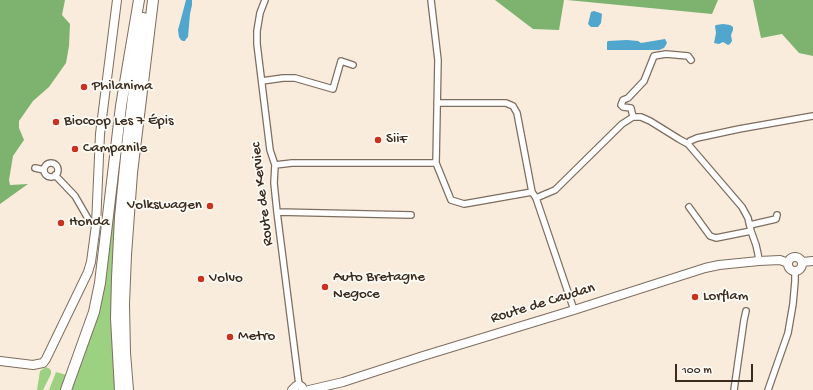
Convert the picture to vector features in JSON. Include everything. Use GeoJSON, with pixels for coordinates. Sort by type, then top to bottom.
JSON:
{"type":"FeatureCollection","features":[{"type":"Feature","properties":{"kind":"highway"},"geometry":{"type":"LineString","coordinates":[[66,390],[94,312],[100,283],[121,106],[139,0]]}},
{"type":"Feature","properties":{"kind":"highway"},"geometry":{"type":"LineString","coordinates":[[120,390],[116,318],[120,217],[128,137],[145,0]]}},
{"type":"Feature","properties":{"kind":"highway"},"geometry":{"type":"LineString","coordinates":[[128,390],[125,353],[124,297],[126,255],[132,173],[153,0]]}},
{"type":"Feature","properties":{"kind":"highway"},"geometry":{"type":"LineString","coordinates":[[132,173],[135,186],[130,304],[133,390]]}},
{"type":"Feature","properties":{"kind":"highway"},"geometry":{"type":"LineString","coordinates":[[70,390],[80,352]]}},
{"type":"Feature","properties":{"kind":"street"},"geometry":{"type":"LineString","coordinates":[[1,361],[33,365],[43,363],[88,272],[91,262],[96,226],[100,134],[117,0]]}},
{"type":"Feature","properties":{"kind":"street","name":"Route de Kerviec"},"geometry":{"type":"LineString","coordinates":[[265,0],[260,13],[258,44],[270,150],[275,166],[274,182],[297,389]]}},
{"type":"Feature","properties":{"kind":"street"},"geometry":{"type":"LineString","coordinates":[[430,0],[438,60],[436,162],[451,200],[464,204],[532,192]]}},
{"type":"Feature","properties":{"kind":"street"},"geometry":{"type":"LineString","coordinates":[[633,117],[631,108],[623,107],[621,105],[623,100],[628,98],[644,81],[654,56],[666,54],[688,56],[691,60]]}},
{"type":"Feature","properties":{"kind":"street"},"geometry":{"type":"LineString","coordinates":[[262,81],[295,78],[333,89],[341,61],[353,65]]}},
{"type":"Feature","properties":{"kind":"street"},"geometry":{"type":"LineString","coordinates":[[437,103],[506,103],[513,106],[517,113],[532,192],[536,198],[574,310]]}},
{"type":"Feature","properties":{"kind":"street"},"geometry":{"type":"LineString","coordinates":[[688,144],[690,141],[704,136],[813,116]]}},
{"type":"Feature","properties":{"kind":"street"},"geometry":{"type":"LineString","coordinates":[[536,198],[554,190],[622,124],[633,117],[641,117],[688,144],[742,207],[748,218],[759,261]]}},
{"type":"Feature","properties":{"kind":"street"},"geometry":{"type":"LineString","coordinates":[[275,166],[292,162],[436,162]]}},
{"type":"Feature","properties":{"kind":"street"},"geometry":{"type":"LineString","coordinates":[[47,164],[53,164],[57,169],[55,175],[49,177],[45,174],[44,170],[47,164]]}},
{"type":"Feature","properties":{"kind":"street"},"geometry":{"type":"LineString","coordinates":[[35,168],[44,170]]}},
{"type":"Feature","properties":{"kind":"street"},"geometry":{"type":"LineString","coordinates":[[55,175],[75,196],[90,222],[96,226]]}},
{"type":"Feature","properties":{"kind":"street"},"geometry":{"type":"LineString","coordinates":[[689,207],[710,236],[716,238],[776,219],[777,215]]}},
{"type":"Feature","properties":{"kind":"street"},"geometry":{"type":"LineString","coordinates":[[277,212],[411,215]]}},
{"type":"Feature","properties":{"kind":"street","name":"Route de Caudan"},"geometry":{"type":"LineString","coordinates":[[309,390],[343,382],[705,268],[759,261],[780,260],[788,263],[790,259],[795,257],[799,258],[802,262],[813,261]]}},
{"type":"Feature","properties":{"kind":"street"},"geometry":{"type":"LineString","coordinates":[[795,272],[801,269],[802,262]]}},
{"type":"Feature","properties":{"kind":"street"},"geometry":{"type":"LineString","coordinates":[[788,263],[789,269],[795,272]]}},
{"type":"Feature","properties":{"kind":"street"},"geometry":{"type":"LineString","coordinates":[[768,390],[788,333],[793,304],[795,272]]}},
{"type":"Feature","properties":{"kind":"street"},"geometry":{"type":"LineString","coordinates":[[734,390],[746,311]]}},
{"type":"Feature","properties":{"kind":"green space"},"geometry":{"type":"Polygon","coordinates":[[[0,0],[65,0],[62,15],[70,24],[69,46],[66,63],[49,87],[33,101],[19,121],[19,128],[24,140],[13,156],[9,180],[10,185],[28,184],[0,204],[0,0]]]}},
{"type":"Feature","properties":{"kind":"green space"},"geometry":{"type":"Polygon","coordinates":[[[495,0],[564,0],[559,30],[533,29],[495,0]]]}},
{"type":"Feature","properties":{"kind":"green space"},"geometry":{"type":"Polygon","coordinates":[[[567,0],[718,0],[712,14],[567,0]]]}},
{"type":"Feature","properties":{"kind":"green space"},"geometry":{"type":"Polygon","coordinates":[[[753,0],[813,0],[813,56],[799,53],[782,34],[761,38],[753,0]]]}},
{"type":"Feature","properties":{"kind":"green space"},"geometry":{"type":"Polygon","coordinates":[[[114,186],[117,186],[111,318],[116,390],[72,390],[78,368],[114,186]]]}},
{"type":"Feature","properties":{"kind":"green space"},"geometry":{"type":"Polygon","coordinates":[[[46,367],[50,369],[51,374],[43,390],[37,390],[40,371],[46,367]]]}},
{"type":"Feature","properties":{"kind":"green space"},"geometry":{"type":"Polygon","coordinates":[[[56,372],[67,375],[62,390],[49,390],[56,372]]]}},
{"type":"Feature","properties":{"kind":"water"},"geometry":{"type":"Polygon","coordinates":[[[186,0],[192,0],[192,5],[188,37],[185,41],[183,41],[179,37],[178,30],[186,0]]]}},
{"type":"Feature","properties":{"kind":"water"},"geometry":{"type":"Polygon","coordinates":[[[594,11],[602,14],[601,23],[598,27],[591,27],[588,24],[591,12],[594,11]]]}},
{"type":"Feature","properties":{"kind":"water"},"geometry":{"type":"Polygon","coordinates":[[[723,24],[733,27],[731,35],[732,41],[728,45],[723,42],[719,44],[714,43],[716,33],[715,26],[723,24]]]}},
{"type":"Feature","properties":{"kind":"water"},"geometry":{"type":"Polygon","coordinates":[[[665,39],[667,43],[664,48],[659,50],[607,50],[608,41],[627,40],[638,41],[641,43],[665,39]]]}},
{"type":"Feature","properties":{"kind":"place","name":"Philanima"},"geometry":{"type":"Point","coordinates":[84,87]}},
{"type":"Feature","properties":{"kind":"place","name":"Biocoop Les 7 Épis"},"geometry":{"type":"Point","coordinates":[56,122]}},
{"type":"Feature","properties":{"kind":"place","name":"SiiF"},"geometry":{"type":"Point","coordinates":[378,140]}},
{"type":"Feature","properties":{"kind":"place","name":"Campanile"},"geometry":{"type":"Point","coordinates":[75,149]}},
{"type":"Feature","properties":{"kind":"place","name":"Volkswagen"},"geometry":{"type":"Point","coordinates":[210,206]}},
{"type":"Feature","properties":{"kind":"place","name":"Honda"},"geometry":{"type":"Point","coordinates":[61,223]}},
{"type":"Feature","properties":{"kind":"place","name":"Volvo"},"geometry":{"type":"Point","coordinates":[201,279]}},
{"type":"Feature","properties":{"kind":"place","name":"Auto Bretagne Negoce"},"geometry":{"type":"Point","coordinates":[325,287]}},
{"type":"Feature","properties":{"kind":"place","name":"Lorflam"},"geometry":{"type":"Point","coordinates":[695,297]}},
{"type":"Feature","properties":{"kind":"place","name":"Metro"},"geometry":{"type":"Point","coordinates":[230,337]}}]}
